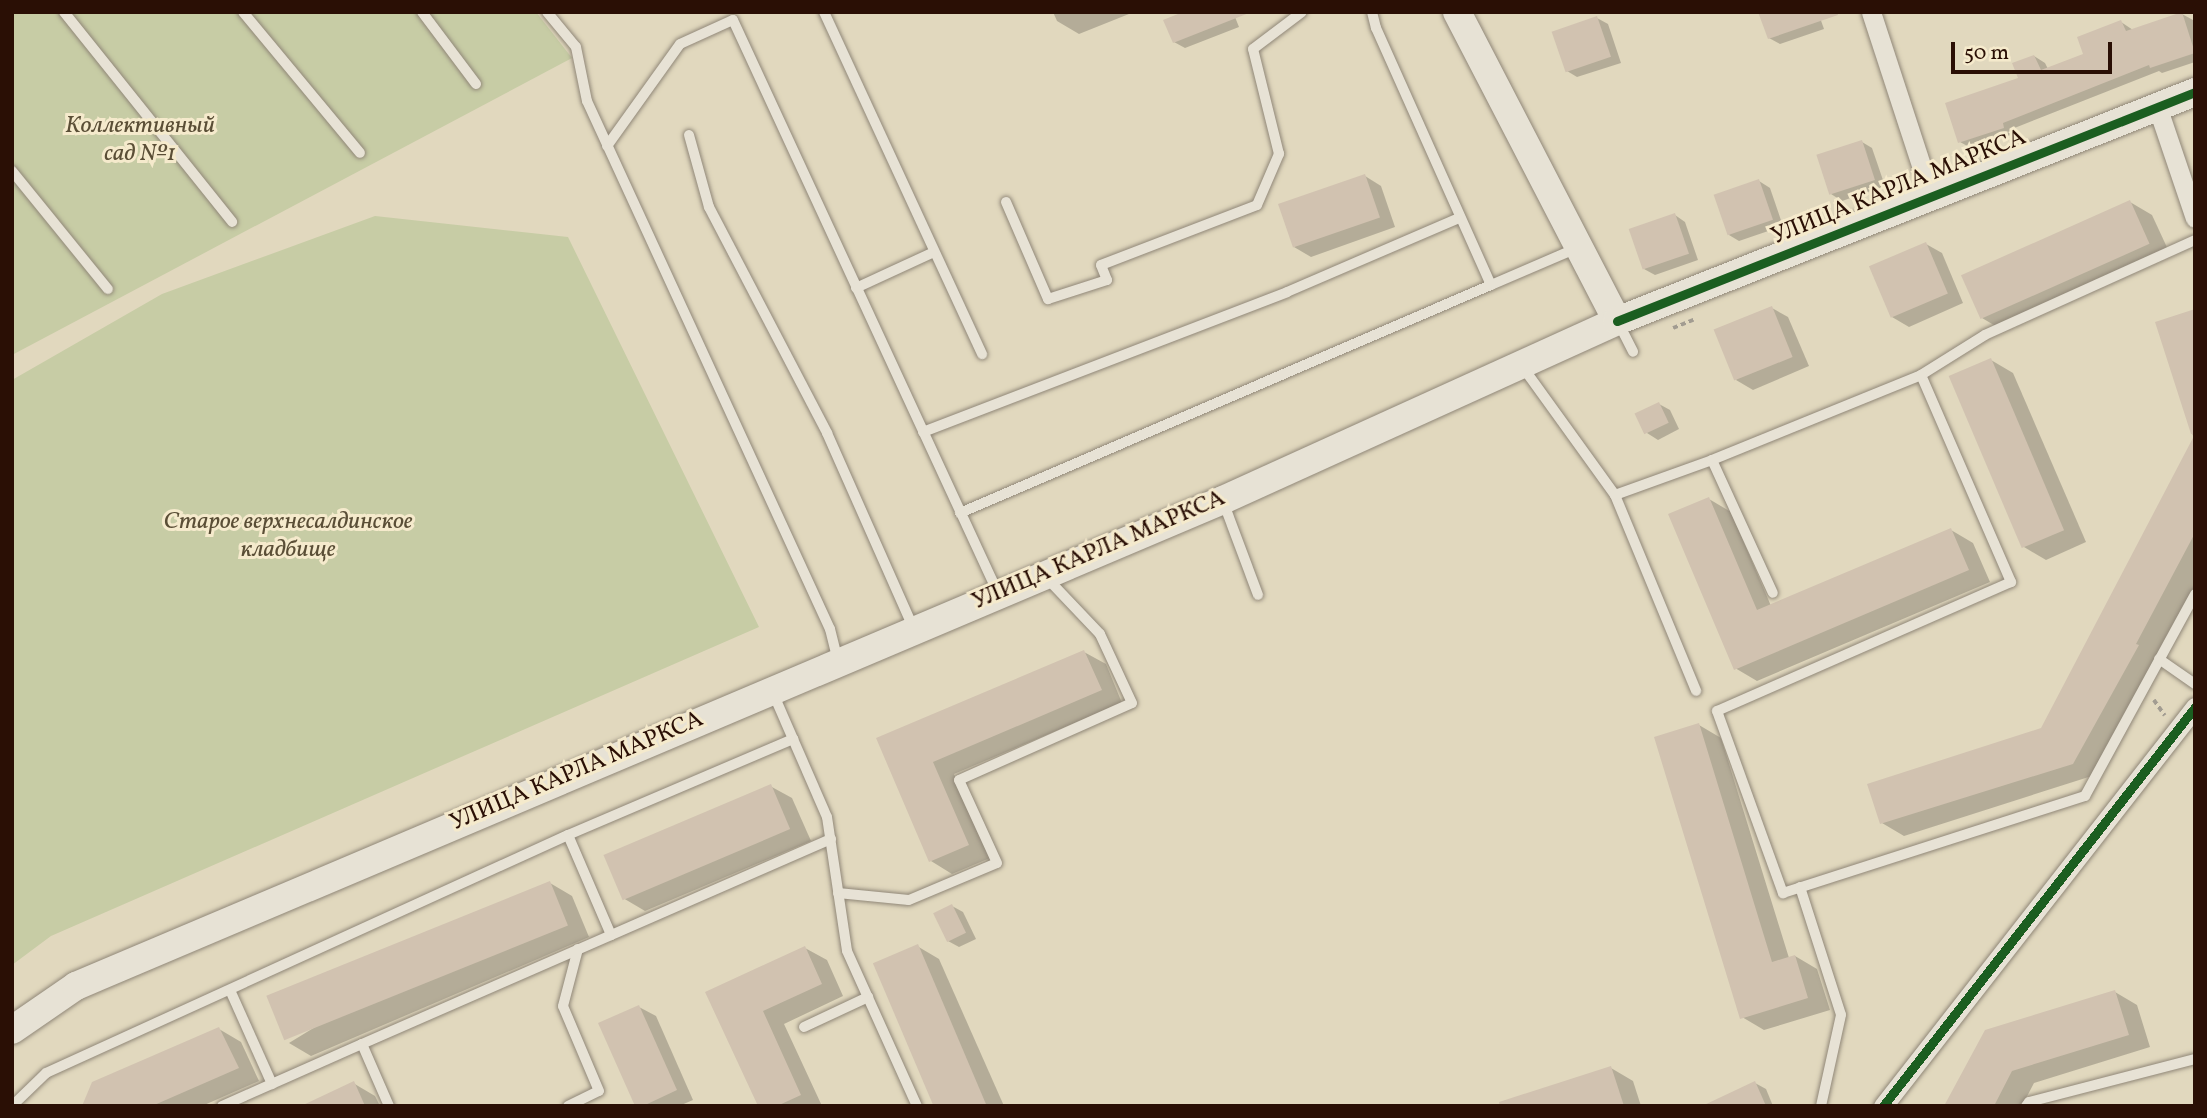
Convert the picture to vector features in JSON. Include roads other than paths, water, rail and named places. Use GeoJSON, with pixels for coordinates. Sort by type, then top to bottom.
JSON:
{"type":"FeatureCollection","features":[{"type":"Feature","properties":{"kind":"main road"},"geometry":{"type":"LineString","coordinates":[[1457,12],[1617,320]]}},
{"type":"Feature","properties":{"kind":"main road","name":"УЛИЦА КАРЛА МАРКСА"},"geometry":{"type":"LineString","coordinates":[[12,1030],[76,985],[1223,500],[1617,320],[2195,92]]}},
{"type":"Feature","properties":{"kind":"street"},"geometry":{"type":"LineString","coordinates":[[1871,12],[1931,195]]}},
{"type":"Feature","properties":{"kind":"street"},"geometry":{"type":"LineString","coordinates":[[2157,106],[2195,218]]}},
{"type":"Feature","properties":{"kind":"street"},"geometry":{"type":"LineString","coordinates":[[1889,1104],[2195,707]]}},
{"type":"Feature","properties":{"kind":"lane"},"geometry":{"type":"LineString","coordinates":[[64,12],[232,222]]}},
{"type":"Feature","properties":{"kind":"lane"},"geometry":{"type":"LineString","coordinates":[[243,12],[360,153]]}},
{"type":"Feature","properties":{"kind":"lane"},"geometry":{"type":"LineString","coordinates":[[422,12],[476,83]]}},
{"type":"Feature","properties":{"kind":"lane"},"geometry":{"type":"LineString","coordinates":[[547,12],[576,47],[587,101],[830,629],[838,662]]}},
{"type":"Feature","properties":{"kind":"lane"},"geometry":{"type":"LineString","coordinates":[[824,12],[982,354]]}},
{"type":"Feature","properties":{"kind":"lane"},"geometry":{"type":"LineString","coordinates":[[1006,202],[1048,299],[1107,280],[1101,265],[1257,205],[1279,153],[1253,49],[1302,12]]}},
{"type":"Feature","properties":{"kind":"lane"},"geometry":{"type":"LineString","coordinates":[[1372,12],[1376,28],[1490,285]]}},
{"type":"Feature","properties":{"kind":"lane"},"geometry":{"type":"LineString","coordinates":[[607,146],[680,44],[733,20],[998,593]]}},
{"type":"Feature","properties":{"kind":"lane"},"geometry":{"type":"LineString","coordinates":[[689,135],[709,207],[827,433],[914,629]]}},
{"type":"Feature","properties":{"kind":"lane"},"geometry":{"type":"LineString","coordinates":[[12,171],[108,289]]}},
{"type":"Feature","properties":{"kind":"lane"},"geometry":{"type":"LineString","coordinates":[[923,432],[1287,292],[1459,218]]}},
{"type":"Feature","properties":{"kind":"lane"},"geometry":{"type":"LineString","coordinates":[[1615,495],[1712,460],[1921,375],[1985,335],[2195,240]]}},
{"type":"Feature","properties":{"kind":"lane"},"geometry":{"type":"LineString","coordinates":[[960,513],[1579,247]]}},
{"type":"Feature","properties":{"kind":"lane"},"geometry":{"type":"LineString","coordinates":[[856,288],[934,252]]}},
{"type":"Feature","properties":{"kind":"lane"},"geometry":{"type":"LineString","coordinates":[[1617,320],[1633,352]]}},
{"type":"Feature","properties":{"kind":"lane"},"geometry":{"type":"LineString","coordinates":[[1521,365],[1615,495],[1696,691]]}},
{"type":"Feature","properties":{"kind":"lane"},"geometry":{"type":"LineString","coordinates":[[1921,375],[2011,582],[1717,711],[1783,892],[2085,796],[2195,594]]}},
{"type":"Feature","properties":{"kind":"lane"},"geometry":{"type":"LineString","coordinates":[[1712,460],[1773,593]]}},
{"type":"Feature","properties":{"kind":"lane"},"geometry":{"type":"LineString","coordinates":[[1223,500],[1258,595]]}},
{"type":"Feature","properties":{"kind":"lane"},"geometry":{"type":"LineString","coordinates":[[838,893],[909,900],[997,863],[959,780],[1132,703],[1100,634],[1044,575]]}},
{"type":"Feature","properties":{"kind":"lane"},"geometry":{"type":"LineString","coordinates":[[2159,659],[2195,684]]}},
{"type":"Feature","properties":{"kind":"lane"},"geometry":{"type":"LineString","coordinates":[[772,689],[827,817],[847,951],[917,1106]]}},
{"type":"Feature","properties":{"kind":"lane"},"geometry":{"type":"LineString","coordinates":[[12,1106],[47,1073],[568,835],[793,739]]}},
{"type":"Feature","properties":{"kind":"lane"},"geometry":{"type":"LineString","coordinates":[[568,835],[611,935]]}},
{"type":"Feature","properties":{"kind":"lane"},"geometry":{"type":"LineString","coordinates":[[222,1106],[831,839]]}},
{"type":"Feature","properties":{"kind":"lane"},"geometry":{"type":"LineString","coordinates":[[1800,887],[1841,1015],[1821,1106]]}},
{"type":"Feature","properties":{"kind":"lane"},"geometry":{"type":"LineString","coordinates":[[568,1106],[599,1091],[563,1006],[578,949]]}},
{"type":"Feature","properties":{"kind":"lane"},"geometry":{"type":"LineString","coordinates":[[230,990],[272,1084]]}},
{"type":"Feature","properties":{"kind":"lane"},"geometry":{"type":"LineString","coordinates":[[804,1027],[868,997]]}},
{"type":"Feature","properties":{"kind":"lane"},"geometry":{"type":"LineString","coordinates":[[362,1044],[389,1106]]}},
{"type":"Feature","properties":{"kind":"lane"},"geometry":{"type":"LineString","coordinates":[[2026,1106],[2029,1102],[2195,1059]]}},
{"type":"Feature","properties":{"kind":"park label","name":"Коллективный сад №1"},"geometry":{"type":"Point","coordinates":[140,141]}},
{"type":"Feature","properties":{"kind":"park label","name":"Старое верхнесалдинское кладбище"},"geometry":{"type":"Point","coordinates":[288,537]}}]}
